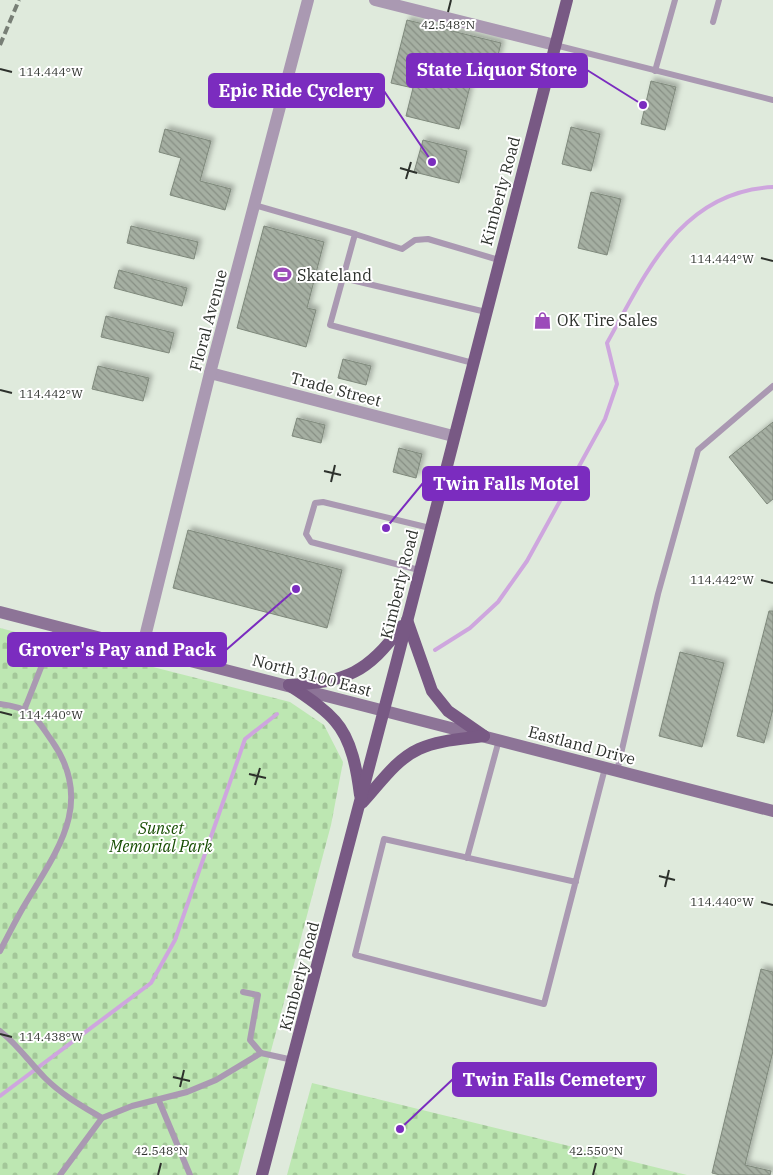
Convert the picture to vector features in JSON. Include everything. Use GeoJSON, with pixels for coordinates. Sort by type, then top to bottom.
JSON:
{"type":"FeatureCollection","features":[{"type":"Feature","properties":{"kind":"main road","name":"Kimberly Road"},"geometry":{"type":"LineString","coordinates":[[262,1175],[361,805],[419,570],[567,0]]}},
{"type":"Feature","properties":{"kind":"main road","name":"North 3100 East"},"geometry":{"type":"LineString","coordinates":[[0,612],[384,710]]}},
{"type":"Feature","properties":{"kind":"main road"},"geometry":{"type":"LineString","coordinates":[[289,685],[340,679],[358,671],[373,661],[387,647],[407,620]]}},
{"type":"Feature","properties":{"kind":"main road"},"geometry":{"type":"LineString","coordinates":[[407,620],[432,691],[448,711],[484,736]]}},
{"type":"Feature","properties":{"kind":"main road"},"geometry":{"type":"LineString","coordinates":[[289,685],[336,722],[350,750],[357,772],[361,805]]}},
{"type":"Feature","properties":{"kind":"main road","name":"Eastland Drive"},"geometry":{"type":"LineString","coordinates":[[384,710],[611,770],[773,810]]}},
{"type":"Feature","properties":{"kind":"main road"},"geometry":{"type":"LineString","coordinates":[[361,805],[395,766],[418,749],[450,741],[484,736]]}},
{"type":"Feature","properties":{"kind":"street","name":"Floral Avenue"},"geometry":{"type":"LineString","coordinates":[[142,649],[210,373],[308,0]]}},
{"type":"Feature","properties":{"kind":"street"},"geometry":{"type":"LineString","coordinates":[[375,0],[555,45]]}},
{"type":"Feature","properties":{"kind":"street","name":"Trade Street"},"geometry":{"type":"LineString","coordinates":[[210,373],[454,436]]}},
{"type":"Feature","properties":{"kind":"lane"},"geometry":{"type":"LineString","coordinates":[[655,71],[675,0]]}},
{"type":"Feature","properties":{"kind":"lane"},"geometry":{"type":"LineString","coordinates":[[713,22],[719,0]]}},
{"type":"Feature","properties":{"kind":"lane"},"geometry":{"type":"LineString","coordinates":[[555,45],[773,100]]}},
{"type":"Feature","properties":{"kind":"lane"},"geometry":{"type":"LineString","coordinates":[[254,205],[402,249],[415,240],[428,239],[499,260]]}},
{"type":"Feature","properties":{"kind":"lane"},"geometry":{"type":"LineString","coordinates":[[355,234],[330,325],[473,362]]}},
{"type":"Feature","properties":{"kind":"lane"},"geometry":{"type":"LineString","coordinates":[[343,278],[486,312]]}},
{"type":"Feature","properties":{"kind":"lane"},"geometry":{"type":"LineString","coordinates":[[576,882],[384,839],[354,956],[544,1004],[576,882],[611,770],[698,450],[773,386]]}},
{"type":"Feature","properties":{"kind":"lane"},"geometry":{"type":"LineString","coordinates":[[419,570],[311,542],[306,534],[315,503],[323,502],[430,528]]}},
{"type":"Feature","properties":{"kind":"lane"},"geometry":{"type":"LineString","coordinates":[[25,708],[57,627]]}},
{"type":"Feature","properties":{"kind":"lane"},"geometry":{"type":"LineString","coordinates":[[0,704],[25,708],[38,721],[68,768],[73,794],[70,821],[56,854],[22,908],[0,951]]}},
{"type":"Feature","properties":{"kind":"lane"},"geometry":{"type":"LineString","coordinates":[[467,858],[499,740]]}},
{"type":"Feature","properties":{"kind":"lane"},"geometry":{"type":"LineString","coordinates":[[243,992],[258,995],[250,1040],[261,1053],[293,1060]]}},
{"type":"Feature","properties":{"kind":"lane"},"geometry":{"type":"LineString","coordinates":[[0,1031],[16,1043],[44,1077],[68,1097],[102,1118]]}},
{"type":"Feature","properties":{"kind":"lane"},"geometry":{"type":"LineString","coordinates":[[60,1175],[102,1118],[132,1106],[159,1101],[216,1080],[261,1053]]}},
{"type":"Feature","properties":{"kind":"lane"},"geometry":{"type":"LineString","coordinates":[[159,1101],[190,1175]]}},
{"type":"Feature","properties":{"kind":"green space","name":"Sunset Memorial Park"},"geometry":{"type":"Polygon","coordinates":[[[0,628],[290,702],[324,725],[343,762],[331,825],[238,1175],[0,1175],[0,628]]]}},
{"type":"Feature","properties":{"kind":"green space"},"geometry":{"type":"Polygon","coordinates":[[[312,1083],[687,1175],[287,1175],[312,1083]]]}},
{"type":"Feature","properties":{"kind":"building"},"geometry":{"type":"Polygon","coordinates":[[[407,20],[501,43],[494,72],[475,67],[459,129],[406,116],[413,88],[391,83],[407,20]]]}},
{"type":"Feature","properties":{"kind":"building"},"geometry":{"type":"Polygon","coordinates":[[[651,81],[676,87],[665,130],[641,124],[651,81]]]}},
{"type":"Feature","properties":{"kind":"building"},"geometry":{"type":"Polygon","coordinates":[[[571,127],[600,134],[591,171],[562,164],[571,127]]]}},
{"type":"Feature","properties":{"kind":"building"},"geometry":{"type":"Polygon","coordinates":[[[165,129],[211,141],[200,181],[231,189],[225,210],[170,195],[181,158],[159,152],[165,129]]]}},
{"type":"Feature","properties":{"kind":"building"},"geometry":{"type":"Polygon","coordinates":[[[423,140],[467,151],[459,183],[414,172],[423,140]]]}},
{"type":"Feature","properties":{"kind":"building"},"geometry":{"type":"Polygon","coordinates":[[[591,192],[621,199],[607,255],[578,248],[591,192]]]}},
{"type":"Feature","properties":{"kind":"building"},"geometry":{"type":"Polygon","coordinates":[[[131,226],[198,242],[194,259],[127,243],[131,226]]]}},
{"type":"Feature","properties":{"kind":"building","name":"Skateland"},"geometry":{"type":"Polygon","coordinates":[[[264,226],[324,242],[307,308],[316,310],[306,347],[237,328],[264,226]]]}},
{"type":"Feature","properties":{"kind":"building"},"geometry":{"type":"Polygon","coordinates":[[[119,270],[187,288],[182,306],[114,288],[119,270]]]}},
{"type":"Feature","properties":{"kind":"building"},"geometry":{"type":"Polygon","coordinates":[[[106,316],[174,333],[169,353],[101,337],[106,316]]]}},
{"type":"Feature","properties":{"kind":"building"},"geometry":{"type":"Polygon","coordinates":[[[343,359],[371,366],[366,385],[338,378],[343,359]]]}},
{"type":"Feature","properties":{"kind":"building"},"geometry":{"type":"Polygon","coordinates":[[[98,366],[149,378],[143,401],[92,389],[98,366]]]}},
{"type":"Feature","properties":{"kind":"building"},"geometry":{"type":"Polygon","coordinates":[[[297,418],[325,425],[321,443],[292,436],[297,418]]]}},
{"type":"Feature","properties":{"kind":"building"},"geometry":{"type":"Polygon","coordinates":[[[773,422],[773,499],[767,504],[729,457],[773,422]]]}},
{"type":"Feature","properties":{"kind":"building"},"geometry":{"type":"Polygon","coordinates":[[[399,448],[422,454],[416,478],[393,472],[399,448]]]}},
{"type":"Feature","properties":{"kind":"building"},"geometry":{"type":"Polygon","coordinates":[[[188,530],[342,570],[327,628],[173,588],[188,530]]]}},
{"type":"Feature","properties":{"kind":"building"},"geometry":{"type":"Polygon","coordinates":[[[769,611],[773,611],[773,709],[764,743],[737,736],[769,611]]]}},
{"type":"Feature","properties":{"kind":"building"},"geometry":{"type":"Polygon","coordinates":[[[680,652],[724,663],[702,747],[659,736],[680,652]]]}},
{"type":"Feature","properties":{"kind":"building"},"geometry":{"type":"Polygon","coordinates":[[[761,969],[773,972],[773,1051],[745,1165],[771,1171],[770,1175],[720,1175],[712,1173],[761,969]]]}},
{"type":"Feature","properties":{"kind":"waterway"},"geometry":{"type":"LineString","coordinates":[[435,650],[470,628],[498,602],[527,561],[605,419],[617,384],[607,343],[652,264],[670,240],[690,220],[714,203],[741,192],[773,187]]}},
{"type":"Feature","properties":{"kind":"waterway"},"geometry":{"type":"LineString","coordinates":[[0,1096],[151,983],[175,940],[245,739],[277,714]]}},
{"type":"Feature","properties":{"kind":"railway"},"geometry":{"type":"LineString","coordinates":[[0,45],[19,0]]}},
{"type":"Feature","properties":{"kind":"place","name":"State Liquor Store"},"geometry":{"type":"Point","coordinates":[643,105]}},
{"type":"Feature","properties":{"kind":"place","name":"Epic Ride Cyclery"},"geometry":{"type":"Point","coordinates":[432,162]}},
{"type":"Feature","properties":{"kind":"place","name":"Skateland"},"geometry":{"type":"Point","coordinates":[283,275]}},
{"type":"Feature","properties":{"kind":"place","name":"OK Tire Sales"},"geometry":{"type":"Point","coordinates":[543,320]}},
{"type":"Feature","properties":{"kind":"place","name":"Twin Falls Motel"},"geometry":{"type":"Point","coordinates":[386,528]}},
{"type":"Feature","properties":{"kind":"place","name":"Grover's Pay and Pack"},"geometry":{"type":"Point","coordinates":[296,589]}},
{"type":"Feature","properties":{"kind":"place","name":"Twin Falls Cemetery"},"geometry":{"type":"Point","coordinates":[400,1129]}}]}
